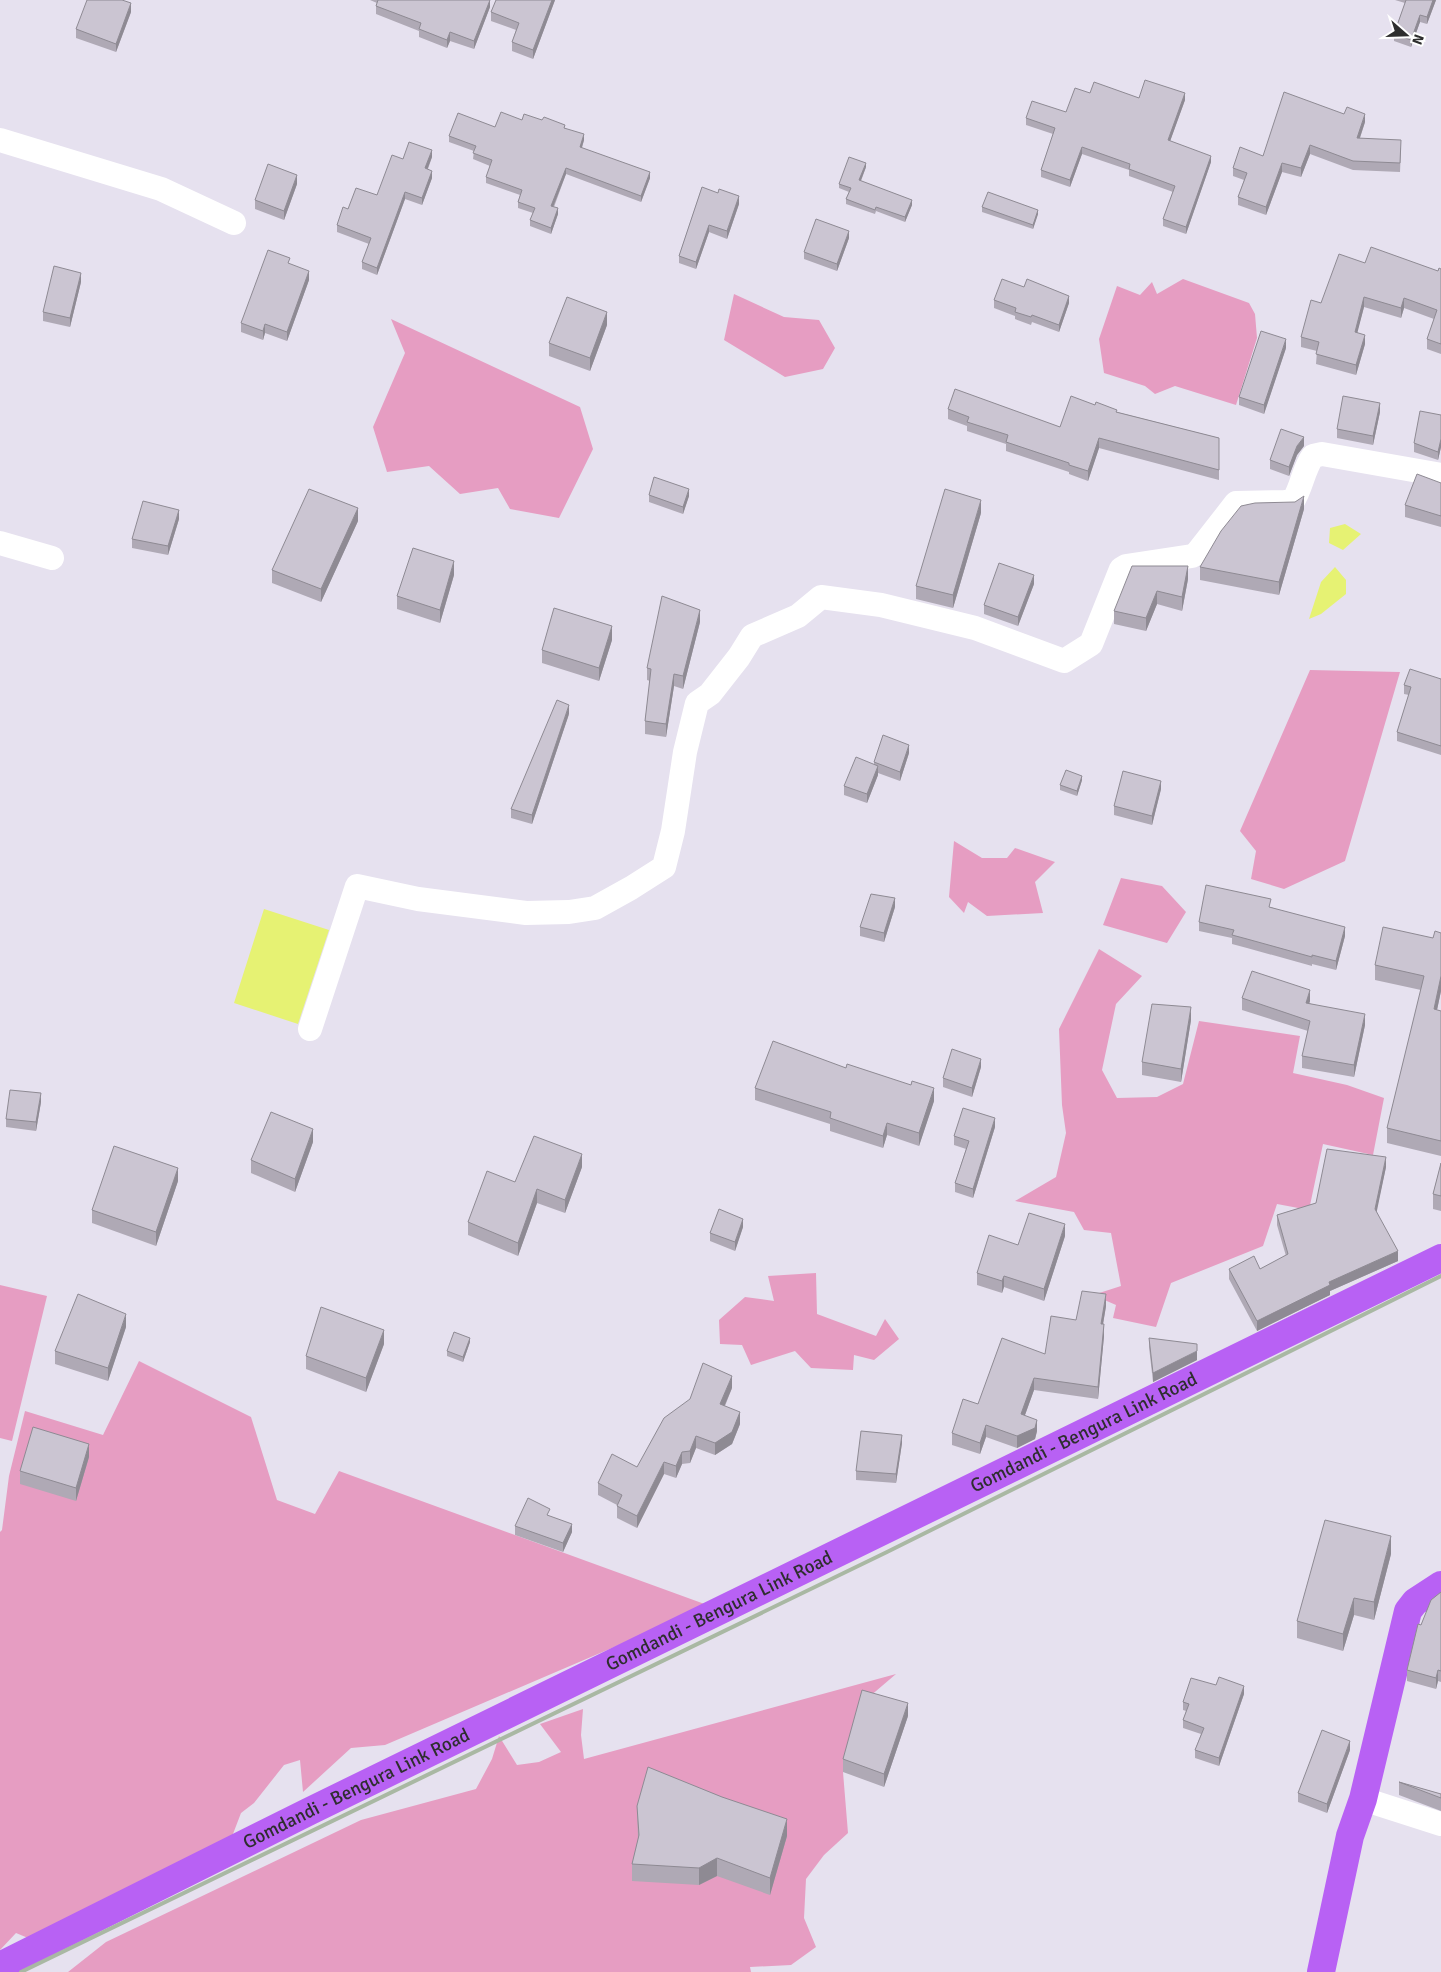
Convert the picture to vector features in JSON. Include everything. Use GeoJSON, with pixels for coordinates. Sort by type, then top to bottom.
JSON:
{"type":"FeatureCollection","features":[{"type":"Feature","properties":{"kind":"main road","name":"Gomdandi - Bengura Link Road"},"geometry":{"type":"LineString","coordinates":[[0,1966],[308,1812],[1441,1258]]}},
{"type":"Feature","properties":{"kind":"main road"},"geometry":{"type":"LineString","coordinates":[[1321,1972],[1350,1836],[1363,1799],[1408,1611],[1415,1602],[1441,1585]]}},
{"type":"Feature","properties":{"kind":"street"},"geometry":{"type":"LineString","coordinates":[[0,140],[161,189],[234,223]]}},
{"type":"Feature","properties":{"kind":"street"},"geometry":{"type":"LineString","coordinates":[[310,1029],[357,886],[418,899],[526,913],[569,912],[595,908],[664,867],[673,832],[685,752],[697,703],[710,694],[739,657],[752,636],[798,616],[821,597],[881,605],[974,628],[1064,661],[1092,644],[1121,569],[1126,566],[1192,556],[1197,553],[1236,503],[1293,501],[1298,494],[1308,464],[1313,456],[1322,454],[1441,475]]}},
{"type":"Feature","properties":{"kind":"street"},"geometry":{"type":"LineString","coordinates":[[0,544],[52,558]]}},
{"type":"Feature","properties":{"kind":"street"},"geometry":{"type":"LineString","coordinates":[[1363,1799],[1441,1824]]}},
{"type":"Feature","properties":{"kind":"shaded area"},"geometry":{"type":"Polygon","coordinates":[[[1183,279],[1249,303],[1255,314],[1257,338],[1236,405],[1175,386],[1155,394],[1145,386],[1104,373],[1099,339],[1117,286],[1140,295],[1152,282],[1157,294],[1183,279]]]}},
{"type":"Feature","properties":{"kind":"shaded area"},"geometry":{"type":"Polygon","coordinates":[[[734,294],[784,317],[819,320],[835,348],[823,369],[785,377],[724,340],[734,294]]]}},
{"type":"Feature","properties":{"kind":"shaded area"},"geometry":{"type":"Polygon","coordinates":[[[391,319],[580,407],[593,449],[559,518],[510,509],[498,488],[460,494],[429,466],[387,472],[373,427],[405,353],[391,319]]]}},
{"type":"Feature","properties":{"kind":"shaded area"},"geometry":{"type":"Polygon","coordinates":[[[1345,524],[1361,534],[1343,550],[1329,543],[1330,528],[1345,524]]]}},
{"type":"Feature","properties":{"kind":"shaded area"},"geometry":{"type":"Polygon","coordinates":[[[1335,567],[1346,580],[1346,594],[1321,614],[1309,619],[1321,582],[1335,567]]]}},
{"type":"Feature","properties":{"kind":"shaded area"},"geometry":{"type":"Polygon","coordinates":[[[1310,670],[1400,672],[1345,861],[1284,889],[1251,879],[1256,851],[1240,831],[1310,670]]]}},
{"type":"Feature","properties":{"kind":"shaded area"},"geometry":{"type":"Polygon","coordinates":[[[954,841],[982,858],[1007,858],[1015,848],[1055,862],[1035,882],[1043,913],[987,916],[968,902],[964,913],[949,897],[954,841]]]}},
{"type":"Feature","properties":{"kind":"shaded area"},"geometry":{"type":"Polygon","coordinates":[[[1121,878],[1162,886],[1186,912],[1167,943],[1103,925],[1121,878]]]}},
{"type":"Feature","properties":{"kind":"shaded area"},"geometry":{"type":"Polygon","coordinates":[[[264,909],[329,930],[298,1024],[234,1003],[264,909]]]}},
{"type":"Feature","properties":{"kind":"shaded area"},"geometry":{"type":"Polygon","coordinates":[[[1099,949],[1142,976],[1116,1004],[1102,1070],[1117,1098],[1157,1097],[1183,1084],[1199,1021],[1300,1036],[1293,1073],[1347,1085],[1384,1098],[1373,1155],[1323,1144],[1309,1210],[1277,1204],[1263,1246],[1171,1283],[1156,1327],[1113,1318],[1116,1305],[1093,1295],[1121,1286],[1111,1233],[1084,1230],[1074,1212],[1015,1201],[1056,1177],[1066,1133],[1062,1105],[1059,1029],[1099,949]]]}},
{"type":"Feature","properties":{"kind":"shaded area"},"geometry":{"type":"Polygon","coordinates":[[[816,1273],[817,1314],[876,1336],[885,1319],[899,1339],[874,1360],[854,1355],[853,1370],[811,1368],[795,1351],[751,1365],[742,1345],[720,1344],[719,1320],[745,1297],[774,1301],[768,1276],[816,1273]]]}},
{"type":"Feature","properties":{"kind":"shaded area"},"geometry":{"type":"Polygon","coordinates":[[[0,1285],[47,1296],[12,1441],[0,1438],[0,1285]]]}},
{"type":"Feature","properties":{"kind":"shaded area"},"geometry":{"type":"Polygon","coordinates":[[[139,1361],[251,1417],[277,1500],[315,1514],[339,1471],[710,1606],[385,1745],[351,1748],[303,1792],[300,1760],[284,1765],[254,1803],[241,1813],[228,1847],[28,1938],[16,1933],[0,1950],[0,1532],[2,1530],[9,1476],[25,1411],[103,1435],[139,1361]]]}},
{"type":"Feature","properties":{"kind":"shaded area"},"geometry":{"type":"Polygon","coordinates":[[[896,1674],[862,1703],[843,1772],[848,1833],[824,1855],[806,1879],[804,1918],[816,1947],[791,1965],[750,1967],[751,1972],[68,1972],[106,1942],[361,1820],[476,1789],[492,1759],[499,1736],[517,1765],[539,1762],[561,1752],[540,1724],[583,1709],[581,1735],[584,1759],[896,1674]]]}},
{"type":"Feature","properties":{"kind":"building"},"geometry":{"type":"Polygon","coordinates":[[[87,0],[122,0],[131,3],[116,44],[76,29],[87,0]]]}},
{"type":"Feature","properties":{"kind":"building"},"geometry":{"type":"Polygon","coordinates":[[[378,0],[490,0],[474,41],[450,32],[447,40],[419,29],[421,23],[376,6],[378,0]]]}},
{"type":"Feature","properties":{"kind":"building"},"geometry":{"type":"Polygon","coordinates":[[[496,0],[552,0],[533,50],[512,42],[519,23],[491,12],[496,0]]]}},
{"type":"Feature","properties":{"kind":"building"},"geometry":{"type":"Polygon","coordinates":[[[1406,0],[1433,0],[1427,17],[1420,15],[1411,40],[1394,34],[1406,0]]]}},
{"type":"Feature","properties":{"kind":"building"},"geometry":{"type":"Polygon","coordinates":[[[1145,80],[1185,93],[1168,140],[1211,156],[1186,227],[1163,219],[1175,186],[1129,169],[1130,164],[1082,147],[1070,180],[1041,170],[1055,128],[1026,118],[1032,101],[1066,112],[1075,88],[1090,93],[1094,82],[1139,98],[1145,80]]]}},
{"type":"Feature","properties":{"kind":"building"},"geometry":{"type":"Polygon","coordinates":[[[1284,92],[1344,114],[1347,107],[1365,114],[1357,138],[1401,140],[1400,163],[1353,161],[1310,145],[1301,168],[1282,163],[1266,207],[1238,197],[1247,173],[1233,168],[1240,147],[1263,156],[1284,92]]]}},
{"type":"Feature","properties":{"kind":"building"},"geometry":{"type":"Polygon","coordinates":[[[501,112],[522,120],[524,114],[542,120],[544,117],[565,125],[564,128],[584,134],[580,147],[650,172],[641,196],[566,168],[551,206],[558,208],[551,228],[530,220],[535,208],[518,202],[522,190],[486,177],[492,160],[473,153],[476,146],[449,136],[458,113],[495,127],[501,112]]]}},
{"type":"Feature","properties":{"kind":"building"},"geometry":{"type":"Polygon","coordinates":[[[409,142],[432,150],[425,168],[432,171],[422,198],[405,192],[377,268],[362,262],[371,238],[337,225],[343,207],[348,209],[356,188],[377,195],[392,155],[403,159],[409,142]]]}},
{"type":"Feature","properties":{"kind":"building"},"geometry":{"type":"Polygon","coordinates":[[[849,157],[866,163],[859,180],[912,200],[905,217],[876,207],[875,210],[846,199],[851,188],[839,184],[849,157]]]}},
{"type":"Feature","properties":{"kind":"building"},"geometry":{"type":"Polygon","coordinates":[[[268,164],[297,175],[284,211],[255,200],[268,164]]]}},
{"type":"Feature","properties":{"kind":"building"},"geometry":{"type":"Polygon","coordinates":[[[702,187],[718,193],[719,189],[739,196],[727,231],[709,225],[696,262],[679,256],[702,187]]]}},
{"type":"Feature","properties":{"kind":"building"},"geometry":{"type":"Polygon","coordinates":[[[988,192],[1038,210],[1033,225],[982,207],[988,192]]]}},
{"type":"Feature","properties":{"kind":"building"},"geometry":{"type":"Polygon","coordinates":[[[816,219],[849,231],[837,264],[804,252],[816,219]]]}},
{"type":"Feature","properties":{"kind":"building"},"geometry":{"type":"Polygon","coordinates":[[[1371,247],[1438,271],[1439,268],[1441,269],[1441,344],[1427,339],[1437,310],[1404,298],[1401,308],[1364,297],[1355,332],[1365,335],[1356,365],[1316,354],[1319,342],[1301,337],[1311,300],[1321,303],[1339,254],[1365,263],[1371,247]]]}},
{"type":"Feature","properties":{"kind":"building"},"geometry":{"type":"Polygon","coordinates":[[[268,250],[290,258],[288,263],[309,271],[287,332],[265,324],[263,331],[241,323],[268,250]]]}},
{"type":"Feature","properties":{"kind":"building"},"geometry":{"type":"Polygon","coordinates":[[[54,266],[81,273],[70,318],[43,312],[54,266]]]}},
{"type":"Feature","properties":{"kind":"building"},"geometry":{"type":"Polygon","coordinates":[[[1002,279],[1024,287],[1027,279],[1069,296],[1059,325],[1032,315],[1031,317],[1015,312],[1016,308],[994,300],[1002,279]]]}},
{"type":"Feature","properties":{"kind":"building"},"geometry":{"type":"Polygon","coordinates":[[[567,297],[607,312],[590,358],[549,343],[567,297]]]}},
{"type":"Feature","properties":{"kind":"building"},"geometry":{"type":"Polygon","coordinates":[[[1261,331],[1286,339],[1264,405],[1239,397],[1261,331]]]}},
{"type":"Feature","properties":{"kind":"building"},"geometry":{"type":"Polygon","coordinates":[[[955,389],[1060,427],[1071,396],[1095,405],[1096,402],[1117,410],[1116,412],[1219,438],[1219,470],[1099,438],[1088,471],[1006,442],[1008,435],[967,422],[969,417],[948,409],[955,389]]]}},
{"type":"Feature","properties":{"kind":"building"},"geometry":{"type":"Polygon","coordinates":[[[1343,396],[1380,403],[1373,436],[1337,429],[1343,396]]]}},
{"type":"Feature","properties":{"kind":"building"},"geometry":{"type":"Polygon","coordinates":[[[1420,411],[1441,415],[1441,439],[1438,452],[1414,443],[1420,411]]]}},
{"type":"Feature","properties":{"kind":"building"},"geometry":{"type":"Polygon","coordinates":[[[1281,429],[1304,437],[1297,446],[1289,467],[1270,460],[1281,429]]]}},
{"type":"Feature","properties":{"kind":"building"},"geometry":{"type":"Polygon","coordinates":[[[1417,474],[1441,483],[1441,516],[1405,505],[1417,474]]]}},
{"type":"Feature","properties":{"kind":"building"},"geometry":{"type":"Polygon","coordinates":[[[654,477],[689,489],[683,507],[649,495],[654,477]]]}},
{"type":"Feature","properties":{"kind":"building"},"geometry":{"type":"Polygon","coordinates":[[[309,489],[358,508],[321,589],[272,570],[309,489]]]}},
{"type":"Feature","properties":{"kind":"building"},"geometry":{"type":"Polygon","coordinates":[[[945,489],[981,500],[953,595],[916,586],[945,489]]]}},
{"type":"Feature","properties":{"kind":"building"},"geometry":{"type":"Polygon","coordinates":[[[1304,496],[1279,582],[1200,567],[1221,531],[1241,506],[1255,503],[1295,502],[1304,496]]]}},
{"type":"Feature","properties":{"kind":"building"},"geometry":{"type":"Polygon","coordinates":[[[143,501],[179,510],[168,546],[132,539],[143,501]]]}},
{"type":"Feature","properties":{"kind":"building"},"geometry":{"type":"Polygon","coordinates":[[[413,548],[454,561],[440,610],[397,596],[413,548]]]}},
{"type":"Feature","properties":{"kind":"building"},"geometry":{"type":"Polygon","coordinates":[[[999,563],[1034,575],[1018,617],[984,605],[999,563]]]}},
{"type":"Feature","properties":{"kind":"building"},"geometry":{"type":"Polygon","coordinates":[[[1132,566],[1188,566],[1182,597],[1157,591],[1146,618],[1114,611],[1132,566]]]}},
{"type":"Feature","properties":{"kind":"building"},"geometry":{"type":"Polygon","coordinates":[[[662,596],[700,610],[683,676],[674,674],[666,724],[645,721],[651,669],[647,668],[662,596]]]}},
{"type":"Feature","properties":{"kind":"building"},"geometry":{"type":"Polygon","coordinates":[[[554,608],[612,626],[599,668],[542,650],[554,608]]]}},
{"type":"Feature","properties":{"kind":"building"},"geometry":{"type":"Polygon","coordinates":[[[1410,669],[1441,679],[1441,746],[1397,732],[1411,687],[1404,685],[1410,669]]]}},
{"type":"Feature","properties":{"kind":"building"},"geometry":{"type":"Polygon","coordinates":[[[557,700],[569,705],[532,815],[511,809],[557,700]]]}},
{"type":"Feature","properties":{"kind":"building"},"geometry":{"type":"Polygon","coordinates":[[[883,735],[909,745],[900,772],[874,762],[883,735]]]}},
{"type":"Feature","properties":{"kind":"building"},"geometry":{"type":"Polygon","coordinates":[[[856,757],[878,766],[867,794],[844,786],[856,757]]]}},
{"type":"Feature","properties":{"kind":"building"},"geometry":{"type":"Polygon","coordinates":[[[1066,770],[1082,776],[1077,791],[1060,785],[1066,770]]]}},
{"type":"Feature","properties":{"kind":"building"},"geometry":{"type":"Polygon","coordinates":[[[1123,771],[1161,781],[1152,816],[1114,806],[1123,771]]]}},
{"type":"Feature","properties":{"kind":"building"},"geometry":{"type":"Polygon","coordinates":[[[1206,885],[1271,899],[1269,907],[1345,927],[1336,961],[1312,955],[1312,957],[1232,935],[1234,930],[1199,922],[1206,885]]]}},
{"type":"Feature","properties":{"kind":"building"},"geometry":{"type":"Polygon","coordinates":[[[871,894],[895,898],[884,933],[860,927],[871,894]]]}},
{"type":"Feature","properties":{"kind":"building"},"geometry":{"type":"Polygon","coordinates":[[[1383,927],[1433,938],[1435,931],[1441,933],[1441,976],[1434,1009],[1441,1011],[1441,1141],[1387,1128],[1424,976],[1375,965],[1383,927]]]}},
{"type":"Feature","properties":{"kind":"building"},"geometry":{"type":"Polygon","coordinates":[[[1252,971],[1310,990],[1306,1003],[1365,1014],[1354,1065],[1302,1056],[1310,1021],[1242,998],[1252,971]]]}},
{"type":"Feature","properties":{"kind":"building"},"geometry":{"type":"Polygon","coordinates":[[[1152,1004],[1191,1007],[1181,1069],[1142,1062],[1152,1004]]]}},
{"type":"Feature","properties":{"kind":"building"},"geometry":{"type":"Polygon","coordinates":[[[773,1041],[846,1068],[847,1064],[911,1085],[912,1081],[934,1088],[919,1133],[887,1123],[883,1136],[830,1118],[831,1112],[755,1088],[773,1041]]]}},
{"type":"Feature","properties":{"kind":"building"},"geometry":{"type":"Polygon","coordinates":[[[952,1049],[981,1059],[972,1088],[943,1078],[952,1049]]]}},
{"type":"Feature","properties":{"kind":"building"},"geometry":{"type":"Polygon","coordinates":[[[10,1090],[41,1093],[36,1122],[6,1119],[10,1090]]]}},
{"type":"Feature","properties":{"kind":"building"},"geometry":{"type":"Polygon","coordinates":[[[963,1108],[995,1118],[973,1189],[955,1183],[969,1141],[954,1136],[963,1108]]]}},
{"type":"Feature","properties":{"kind":"building"},"geometry":{"type":"Polygon","coordinates":[[[271,1112],[313,1129],[295,1179],[251,1160],[271,1112]]]}},
{"type":"Feature","properties":{"kind":"building"},"geometry":{"type":"Polygon","coordinates":[[[534,1136],[582,1154],[565,1200],[537,1189],[518,1243],[468,1222],[487,1171],[515,1182],[534,1136]]]}},
{"type":"Feature","properties":{"kind":"building"},"geometry":{"type":"Polygon","coordinates":[[[114,1146],[178,1168],[156,1232],[92,1210],[114,1146]]]}},
{"type":"Feature","properties":{"kind":"building"},"geometry":{"type":"Polygon","coordinates":[[[1327,1149],[1386,1157],[1375,1209],[1398,1251],[1329,1282],[1330,1285],[1257,1321],[1229,1269],[1254,1256],[1260,1269],[1288,1254],[1277,1215],[1316,1203],[1327,1149]]]}},
{"type":"Feature","properties":{"kind":"building"},"geometry":{"type":"Polygon","coordinates":[[[1441,1163],[1441,1196],[1433,1194],[1441,1163]]]}},
{"type":"Feature","properties":{"kind":"building"},"geometry":{"type":"Polygon","coordinates":[[[719,1209],[743,1219],[735,1242],[710,1233],[719,1209]]]}},
{"type":"Feature","properties":{"kind":"building"},"geometry":{"type":"Polygon","coordinates":[[[1029,1213],[1065,1224],[1044,1289],[1004,1276],[1002,1281],[977,1273],[989,1235],[1018,1245],[1029,1213]]]}},
{"type":"Feature","properties":{"kind":"building"},"geometry":{"type":"Polygon","coordinates":[[[1082,1291],[1106,1294],[1101,1324],[1104,1324],[1098,1387],[1034,1378],[1021,1414],[1037,1420],[1035,1428],[1017,1436],[986,1425],[980,1443],[952,1433],[963,1399],[978,1404],[1002,1338],[1045,1354],[1051,1316],[1076,1320],[1082,1291]]]}},
{"type":"Feature","properties":{"kind":"building"},"geometry":{"type":"Polygon","coordinates":[[[78,1294],[126,1314],[108,1368],[55,1351],[78,1294]]]}},
{"type":"Feature","properties":{"kind":"building"},"geometry":{"type":"Polygon","coordinates":[[[321,1307],[384,1330],[366,1378],[306,1356],[321,1307]]]}},
{"type":"Feature","properties":{"kind":"building"},"geometry":{"type":"Polygon","coordinates":[[[454,1332],[470,1338],[463,1357],[447,1351],[454,1332]]]}},
{"type":"Feature","properties":{"kind":"building"},"geometry":{"type":"Polygon","coordinates":[[[1149,1338],[1197,1344],[1197,1351],[1153,1373],[1149,1338]]]}},
{"type":"Feature","properties":{"kind":"building"},"geometry":{"type":"Polygon","coordinates":[[[703,1363],[732,1376],[720,1404],[740,1412],[732,1432],[715,1443],[696,1436],[690,1451],[682,1452],[676,1466],[664,1462],[637,1516],[617,1506],[622,1495],[598,1483],[612,1454],[637,1467],[664,1418],[690,1399],[703,1363]]]}},
{"type":"Feature","properties":{"kind":"building"},"geometry":{"type":"Polygon","coordinates":[[[33,1427],[89,1444],[76,1488],[20,1471],[33,1427]]]}},
{"type":"Feature","properties":{"kind":"building"},"geometry":{"type":"Polygon","coordinates":[[[861,1431],[902,1435],[896,1474],[856,1471],[861,1431]]]}},
{"type":"Feature","properties":{"kind":"building"},"geometry":{"type":"Polygon","coordinates":[[[528,1498],[550,1509],[547,1515],[572,1524],[563,1543],[515,1526],[528,1498]]]}},
{"type":"Feature","properties":{"kind":"building"},"geometry":{"type":"Polygon","coordinates":[[[1325,1520],[1391,1536],[1374,1602],[1354,1598],[1343,1634],[1297,1621],[1325,1520]]]}},
{"type":"Feature","properties":{"kind":"building"},"geometry":{"type":"Polygon","coordinates":[[[1441,1592],[1441,1671],[1438,1670],[1436,1678],[1407,1670],[1418,1624],[1421,1625],[1431,1600],[1441,1592]]]}},
{"type":"Feature","properties":{"kind":"building"},"geometry":{"type":"Polygon","coordinates":[[[1219,1677],[1244,1686],[1219,1758],[1195,1750],[1204,1728],[1183,1720],[1189,1704],[1183,1702],[1191,1678],[1216,1685],[1219,1677]]]}},
{"type":"Feature","properties":{"kind":"building"},"geometry":{"type":"Polygon","coordinates":[[[862,1690],[908,1703],[884,1774],[843,1759],[862,1690]]]}},
{"type":"Feature","properties":{"kind":"building"},"geometry":{"type":"Polygon","coordinates":[[[1322,1730],[1350,1741],[1327,1804],[1298,1793],[1322,1730]]]}},
{"type":"Feature","properties":{"kind":"building"},"geometry":{"type":"Polygon","coordinates":[[[648,1767],[722,1797],[787,1819],[770,1878],[717,1858],[699,1868],[632,1864],[639,1835],[637,1806],[648,1767]]]}},
{"type":"Feature","properties":{"kind":"building"},"geometry":{"type":"Polygon","coordinates":[[[1399,1782],[1441,1794],[1441,1798],[1399,1782]]]}},
{"type":"Feature","properties":{"kind":"railway"},"geometry":{"type":"LineString","coordinates":[[21,1972],[887,1552],[1441,1276]]}}]}
